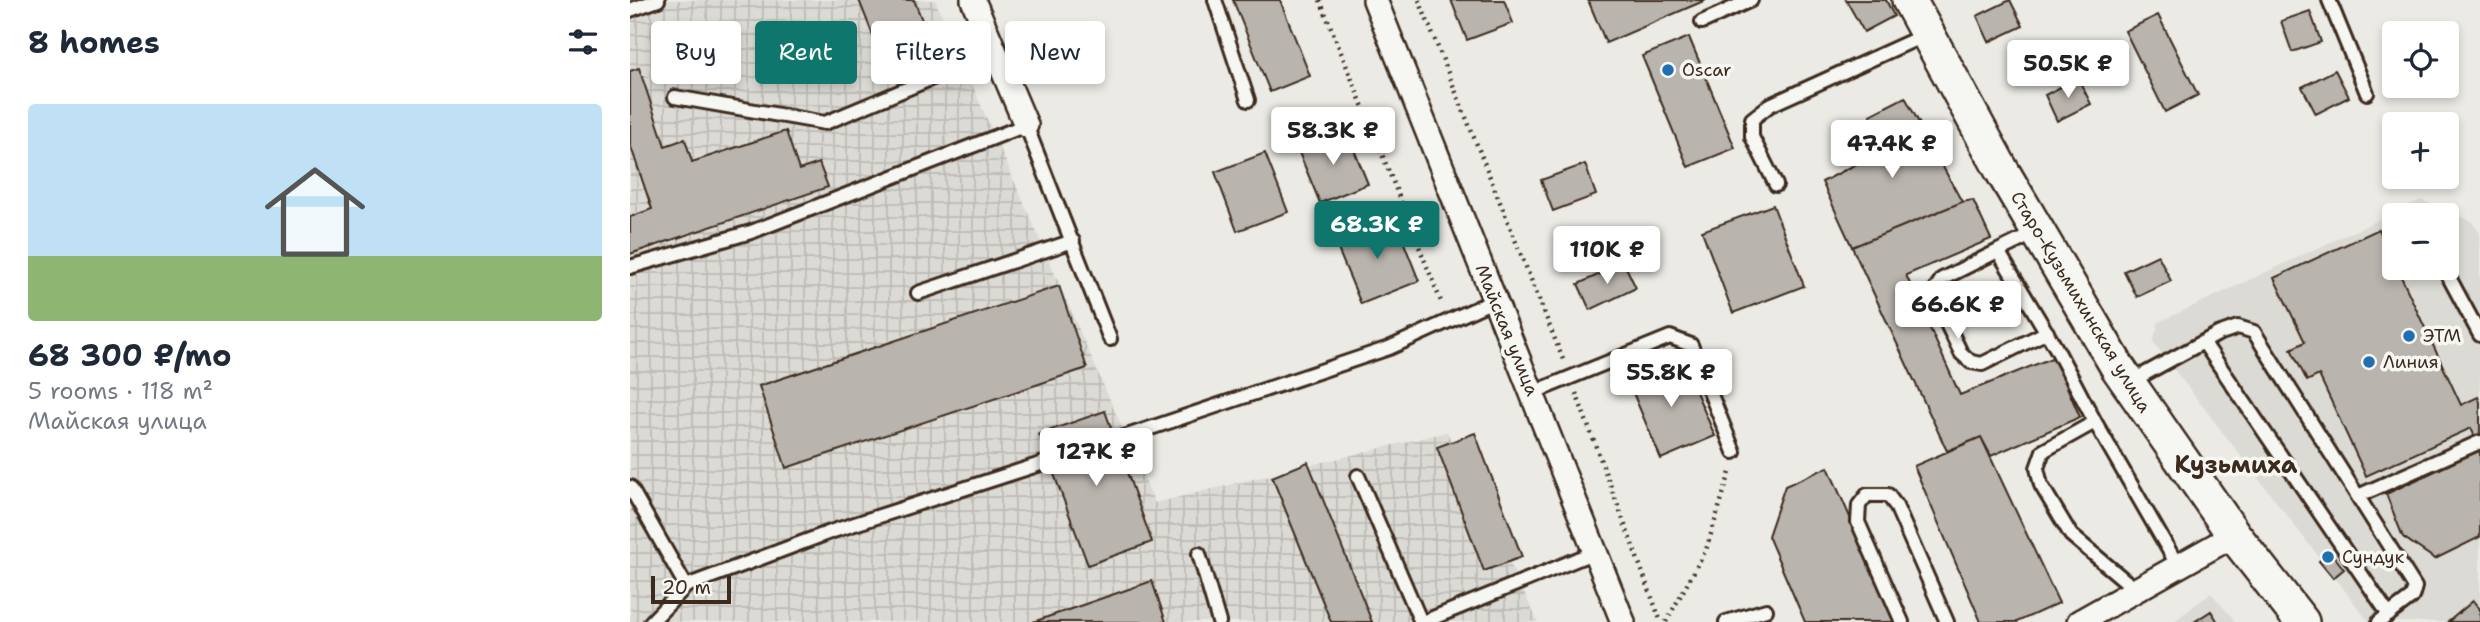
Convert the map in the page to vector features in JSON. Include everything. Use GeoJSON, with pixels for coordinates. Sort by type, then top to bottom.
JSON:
{"type":"FeatureCollection","features":[{"type":"Feature","properties":{"kind":"main road","name":"Старо-Кузьмихинская улица"},"geometry":{"type":"LineString","coordinates":[[1909,0],[2037,231],[2128,384],[2234,535],[2302,622]]}},
{"type":"Feature","properties":{"kind":"street"},"geometry":{"type":"LineString","coordinates":[[973,0],[1027,125]]}},
{"type":"Feature","properties":{"kind":"street","name":"Майская улица"},"geometry":{"type":"LineString","coordinates":[[1375,0],[1623,622]]}},
{"type":"Feature","properties":{"kind":"street"},"geometry":{"type":"LineString","coordinates":[[2079,622],[2234,535]]}},
{"type":"Feature","properties":{"kind":"lane"},"geometry":{"type":"LineString","coordinates":[[630,10],[659,0]]}},
{"type":"Feature","properties":{"kind":"lane"},"geometry":{"type":"LineString","coordinates":[[1215,0],[1248,100]]}},
{"type":"Feature","properties":{"kind":"lane"},"geometry":{"type":"LineString","coordinates":[[1702,22],[1751,0]]}},
{"type":"Feature","properties":{"kind":"lane"},"geometry":{"type":"LineString","coordinates":[[2329,0],[2367,93]]}},
{"type":"Feature","properties":{"kind":"lane"},"geometry":{"type":"LineString","coordinates":[[1776,186],[1752,137],[1752,120],[1770,105],[1927,34]]}},
{"type":"Feature","properties":{"kind":"lane"},"geometry":{"type":"LineString","coordinates":[[675,97],[825,123],[995,52]]}},
{"type":"Feature","properties":{"kind":"lane"},"geometry":{"type":"LineString","coordinates":[[630,267],[751,232],[1027,125],[1110,339]]}},
{"type":"Feature","properties":{"kind":"lane"},"geometry":{"type":"LineString","coordinates":[[2037,231],[1942,279],[1934,297],[1961,353],[1971,362],[1982,364],[2047,332]]}},
{"type":"Feature","properties":{"kind":"lane"},"geometry":{"type":"LineString","coordinates":[[918,293],[1073,241]]}},
{"type":"Feature","properties":{"kind":"lane"},"geometry":{"type":"LineString","coordinates":[[1998,251],[2047,332],[2178,566]]}},
{"type":"Feature","properties":{"kind":"lane"},"geometry":{"type":"LineString","coordinates":[[2450,280],[2480,335]]}},
{"type":"Feature","properties":{"kind":"lane"},"geometry":{"type":"LineString","coordinates":[[1115,440],[1389,348],[1495,300]]}},
{"type":"Feature","properties":{"kind":"lane"},"geometry":{"type":"LineString","coordinates":[[2128,384],[2204,343],[2238,327],[2254,332],[2414,586],[2412,597],[2384,618],[2204,343]]}},
{"type":"Feature","properties":{"kind":"lane"},"geometry":{"type":"LineString","coordinates":[[1532,393],[1670,337],[1691,345],[1734,452]]}},
{"type":"Feature","properties":{"kind":"lane"},"geometry":{"type":"LineString","coordinates":[[2095,422],[2043,451],[2037,468],[2041,485],[2071,535],[2135,589]]}},
{"type":"Feature","properties":{"kind":"lane"},"geometry":{"type":"LineString","coordinates":[[2358,496],[2480,442]]}},
{"type":"Feature","properties":{"kind":"lane"},"geometry":{"type":"LineString","coordinates":[[651,622],[686,586],[833,531],[1050,461]]}},
{"type":"Feature","properties":{"kind":"lane"},"geometry":{"type":"LineString","coordinates":[[1358,476],[1422,622],[1595,552]]}},
{"type":"Feature","properties":{"kind":"lane"},"geometry":{"type":"LineString","coordinates":[[630,487],[686,586]]}},
{"type":"Feature","properties":{"kind":"lane"},"geometry":{"type":"LineString","coordinates":[[1902,622],[1858,522],[1859,505],[1867,495],[1888,495],[1896,506],[1947,622]]}},
{"type":"Feature","properties":{"kind":"lane"},"geometry":{"type":"LineString","coordinates":[[1199,554],[1219,622]]}},
{"type":"Feature","properties":{"kind":"lane"},"geometry":{"type":"LineString","coordinates":[[1726,622],[1766,610]]}},
{"type":"Feature","properties":{"kind":"path"},"geometry":{"type":"LineString","coordinates":[[1320,0],[1449,321]]}},
{"type":"Feature","properties":{"kind":"path"},"geometry":{"type":"LineString","coordinates":[[1419,0],[1570,377],[1664,622]]}},
{"type":"Feature","properties":{"kind":"path"},"geometry":{"type":"LineString","coordinates":[[1664,622],[1706,550],[1734,452]]}},
{"type":"Feature","properties":{"kind":"shaded area"},"geometry":{"type":"Polygon","coordinates":[[[630,0],[935,0],[944,21],[871,21],[871,84],[972,84],[1155,503],[1447,432],[1538,622],[630,622],[630,0]]]}},
{"type":"Feature","properties":{"kind":"shaded area"},"geometry":{"type":"Polygon","coordinates":[[[2459,216],[2471,221],[2480,233],[2480,622],[2369,622],[2153,342],[2159,322],[2382,218],[2382,280],[2459,280],[2459,216]]]}},
{"type":"Feature","properties":{"kind":"shaded area"},"geometry":{"type":"Polygon","coordinates":[[[2211,593],[2236,622],[2173,622],[2211,593]]]}},
{"type":"Feature","properties":{"kind":"building"},"geometry":{"type":"Polygon","coordinates":[[[859,0],[914,0],[922,21],[871,21],[871,30],[859,0]]]}},
{"type":"Feature","properties":{"kind":"building"},"geometry":{"type":"Polygon","coordinates":[[[1233,0],[1280,0],[1310,76],[1270,92],[1233,0]]]}},
{"type":"Feature","properties":{"kind":"building"},"geometry":{"type":"Polygon","coordinates":[[[1451,0],[1504,0],[1513,23],[1467,40],[1451,0]]]}},
{"type":"Feature","properties":{"kind":"building"},"geometry":{"type":"Polygon","coordinates":[[[1588,0],[1706,0],[1606,43],[1588,0]]]}},
{"type":"Feature","properties":{"kind":"building"},"geometry":{"type":"Polygon","coordinates":[[[1846,0],[1886,0],[1894,16],[1864,32],[1846,0]]]}},
{"type":"Feature","properties":{"kind":"building"},"geometry":{"type":"Polygon","coordinates":[[[2010,0],[2023,26],[1989,42],[1977,16],[2010,0]]]}},
{"type":"Feature","properties":{"kind":"building"},"geometry":{"type":"Polygon","coordinates":[[[2310,11],[2321,42],[2292,52],[2281,21],[2310,11]]]}},
{"type":"Feature","properties":{"kind":"building"},"geometry":{"type":"Polygon","coordinates":[[[2158,15],[2198,95],[2165,112],[2125,31],[2158,15]]]}},
{"type":"Feature","properties":{"kind":"building"},"geometry":{"type":"Polygon","coordinates":[[[1689,37],[1735,148],[1688,167],[1642,56],[1689,37]]]}},
{"type":"Feature","properties":{"kind":"building"},"geometry":{"type":"Polygon","coordinates":[[[639,68],[665,146],[685,139],[692,162],[786,131],[799,170],[819,163],[828,187],[630,254],[630,217],[652,209],[630,144],[630,71],[639,68]]]}},
{"type":"Feature","properties":{"kind":"building"},"geometry":{"type":"Polygon","coordinates":[[[2335,70],[2349,97],[2316,114],[2302,87],[2335,70]]]}},
{"type":"Feature","properties":{"kind":"building"},"geometry":{"type":"Polygon","coordinates":[[[2078,78],[2091,104],[2057,121],[2045,95],[2078,78]]]}},
{"type":"Feature","properties":{"kind":"building"},"geometry":{"type":"Polygon","coordinates":[[[1905,97],[1962,202],[1852,247],[1822,182],[1887,148],[1870,115],[1905,97]]]}},
{"type":"Feature","properties":{"kind":"building"},"geometry":{"type":"Polygon","coordinates":[[[1346,130],[1368,184],[1320,203],[1298,150],[1346,130]]]}},
{"type":"Feature","properties":{"kind":"building"},"geometry":{"type":"Polygon","coordinates":[[[1265,153],[1288,212],[1237,231],[1215,172],[1265,153]]]}},
{"type":"Feature","properties":{"kind":"building"},"geometry":{"type":"Polygon","coordinates":[[[1585,164],[1596,195],[1553,211],[1541,180],[1585,164]]]}},
{"type":"Feature","properties":{"kind":"building"},"geometry":{"type":"Polygon","coordinates":[[[1973,200],[1991,239],[1906,275],[1960,395],[2054,357],[2080,417],[1991,456],[1981,437],[1947,451],[1852,247],[1962,202],[1973,200]]]}},
{"type":"Feature","properties":{"kind":"building"},"geometry":{"type":"Polygon","coordinates":[[[1773,205],[1804,286],[1733,313],[1702,231],[1773,205]]]}},
{"type":"Feature","properties":{"kind":"building"},"geometry":{"type":"Polygon","coordinates":[[[1394,218],[1419,281],[1361,304],[1335,242],[1394,218]]]}},
{"type":"Feature","properties":{"kind":"building","name":"Линия"},"geometry":{"type":"Polygon","coordinates":[[[2379,229],[2382,236],[2382,280],[2403,280],[2461,405],[2478,397],[2480,435],[2475,437],[2471,428],[2366,476],[2319,375],[2307,381],[2291,349],[2305,342],[2274,278],[2379,229]]]}},
{"type":"Feature","properties":{"kind":"building"},"geometry":{"type":"Polygon","coordinates":[[[2158,255],[2171,281],[2137,297],[2124,271],[2158,255]]]}},
{"type":"Feature","properties":{"kind":"building"},"geometry":{"type":"Polygon","coordinates":[[[1624,263],[1636,288],[1590,310],[1578,284],[1624,263]]]}},
{"type":"Feature","properties":{"kind":"building"},"geometry":{"type":"Polygon","coordinates":[[[1059,286],[1087,368],[786,468],[759,386],[1059,286]]]}},
{"type":"Feature","properties":{"kind":"building"},"geometry":{"type":"Polygon","coordinates":[[[1682,359],[1715,436],[1661,459],[1628,381],[1682,359]]]}},
{"type":"Feature","properties":{"kind":"building"},"geometry":{"type":"Polygon","coordinates":[[[1105,411],[1152,542],[1088,565],[1039,434],[1105,411]]]}},
{"type":"Feature","properties":{"kind":"building"},"geometry":{"type":"Polygon","coordinates":[[[1475,433],[1522,557],[1484,571],[1437,447],[1475,433]]]}},
{"type":"Feature","properties":{"kind":"building"},"geometry":{"type":"Polygon","coordinates":[[[1981,437],[2059,603],[2017,622],[1981,622],[1914,466],[1981,437]]]}},
{"type":"Feature","properties":{"kind":"building"},"geometry":{"type":"Polygon","coordinates":[[[2480,450],[2480,537],[2435,559],[2403,537],[2386,494],[2480,450]]]}},
{"type":"Feature","properties":{"kind":"building"},"geometry":{"type":"Polygon","coordinates":[[[1308,462],[1372,622],[1331,622],[1272,477],[1308,462]]]}},
{"type":"Feature","properties":{"kind":"building"},"geometry":{"type":"Polygon","coordinates":[[[1828,467],[1896,622],[1805,622],[1768,536],[1785,486],[1828,467]]]}},
{"type":"Feature","properties":{"kind":"building"},"geometry":{"type":"Polygon","coordinates":[[[2330,551],[2344,569],[2333,578],[2319,561],[2330,551]]]}},
{"type":"Feature","properties":{"kind":"building"},"geometry":{"type":"Polygon","coordinates":[[[1152,581],[1166,622],[1033,622],[1152,581]]]}},
{"type":"Feature","properties":{"kind":"building"},"geometry":{"type":"Polygon","coordinates":[[[2473,601],[2480,609],[2480,622],[2448,622],[2473,601]]]}},
{"type":"Feature","properties":{"kind":"building"},"geometry":{"type":"Polygon","coordinates":[[[2211,611],[2218,622],[2194,622],[2211,611]]]}},
{"type":"Feature","properties":{"kind":"place","name":"Oscar"},"geometry":{"type":"Point","coordinates":[1668,70]}},
{"type":"Feature","properties":{"kind":"place","name":"ЭТМ"},"geometry":{"type":"Point","coordinates":[2409,336]}},
{"type":"Feature","properties":{"kind":"place","name":"Линия"},"geometry":{"type":"Point","coordinates":[2369,362]}},
{"type":"Feature","properties":{"kind":"place","name":"Сундук"},"geometry":{"type":"Point","coordinates":[2328,557]}},
{"type":"Feature","properties":{"kind":"district","name":"Кузьмиха"},"geometry":{"type":"Point","coordinates":[2236,465]}}]}
